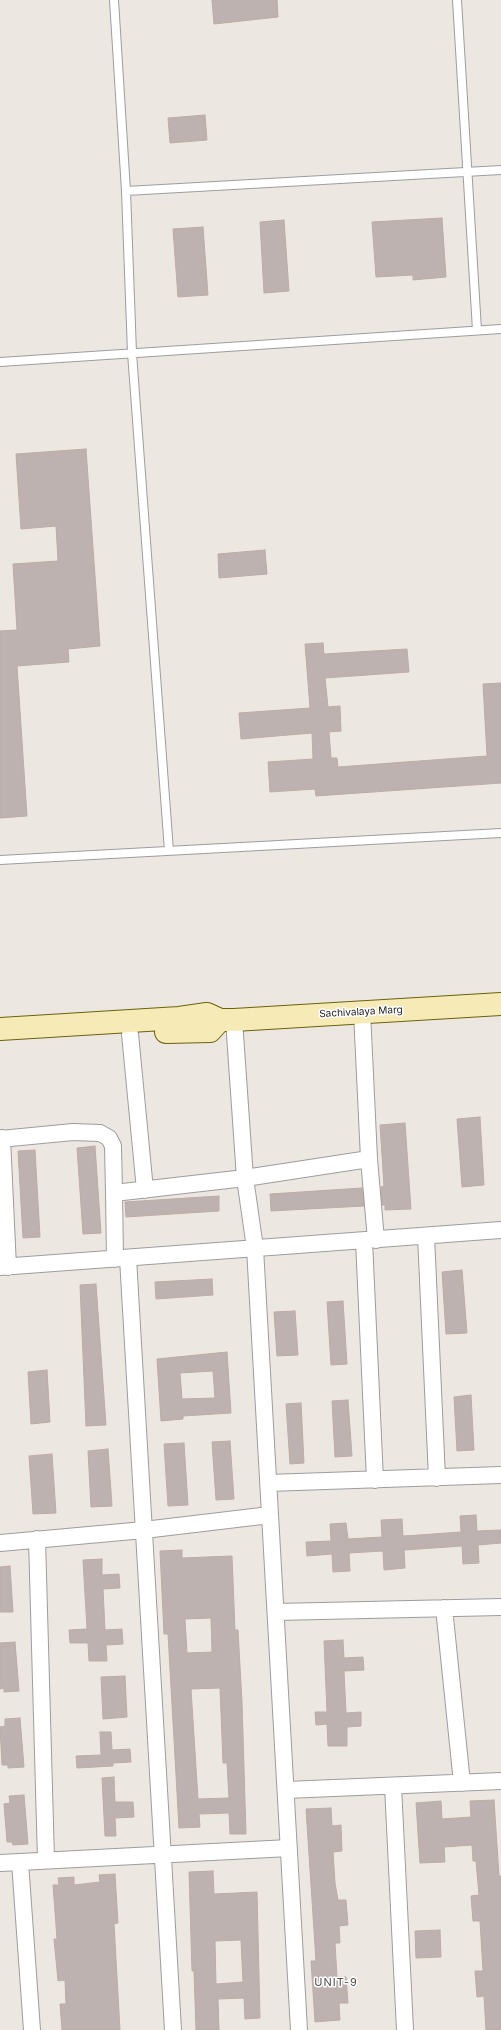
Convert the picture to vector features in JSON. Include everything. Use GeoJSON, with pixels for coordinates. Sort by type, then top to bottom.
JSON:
{"type":"FeatureCollection","features":[{"type":"Feature","properties":{"kind":"main road","name":"Sachivalaya Marg"},"geometry":{"type":"LineString","coordinates":[[0,1029],[172,1018],[207,1014],[227,1020],[501,1004]]}},
{"type":"Feature","properties":{"kind":"main road"},"geometry":{"type":"LineString","coordinates":[[0,1043],[130,1034],[210,1031],[227,1020]]}},
{"type":"Feature","properties":{"kind":"street"},"geometry":{"type":"LineString","coordinates":[[362,1012],[369,1159],[375,1480]]}},
{"type":"Feature","properties":{"kind":"street"},"geometry":{"type":"LineString","coordinates":[[227,1020],[245,1178],[255,1248],[300,2030]]}},
{"type":"Feature","properties":{"kind":"street"},"geometry":{"type":"LineString","coordinates":[[130,1034],[145,1190]]}},
{"type":"Feature","properties":{"kind":"street"},"geometry":{"type":"LineString","coordinates":[[173,2030],[164,1854],[144,1530],[121,1258],[114,1193],[112,1146],[109,1138],[100,1133],[73,1132],[1,1138],[4,1267],[121,1258],[255,1248],[426,1236],[501,1230]]}},
{"type":"Feature","properties":{"kind":"street"},"geometry":{"type":"LineString","coordinates":[[114,1193],[245,1178],[369,1159]]}},
{"type":"Feature","properties":{"kind":"street"},"geometry":{"type":"LineString","coordinates":[[426,1236],[437,1478]]}},
{"type":"Feature","properties":{"kind":"street"},"geometry":{"type":"LineString","coordinates":[[268,1483],[501,1475]]}},
{"type":"Feature","properties":{"kind":"street"},"geometry":{"type":"LineString","coordinates":[[0,1543],[144,1530],[270,1515]]}},
{"type":"Feature","properties":{"kind":"street"},"geometry":{"type":"LineString","coordinates":[[37,1539],[46,1860]]}},
{"type":"Feature","properties":{"kind":"street"},"geometry":{"type":"LineString","coordinates":[[276,1612],[501,1607]]}},
{"type":"Feature","properties":{"kind":"street"},"geometry":{"type":"LineString","coordinates":[[444,1608],[462,1783]]}},
{"type":"Feature","properties":{"kind":"street"},"geometry":{"type":"LineString","coordinates":[[286,1790],[501,1781]]}},
{"type":"Feature","properties":{"kind":"street"},"geometry":{"type":"LineString","coordinates":[[393,1786],[405,2030]]}},
{"type":"Feature","properties":{"kind":"street"},"geometry":{"type":"LineString","coordinates":[[0,1863],[289,1848]]}},
{"type":"Feature","properties":{"kind":"street"},"geometry":{"type":"LineString","coordinates":[[20,1862],[32,2030]]}},
{"type":"Feature","properties":{"kind":"lane"},"geometry":{"type":"LineString","coordinates":[[114,0],[126,191],[132,353],[169,851]]}},
{"type":"Feature","properties":{"kind":"lane"},"geometry":{"type":"LineString","coordinates":[[458,0],[477,330]]}},
{"type":"Feature","properties":{"kind":"lane"},"geometry":{"type":"LineString","coordinates":[[126,191],[501,170]]}},
{"type":"Feature","properties":{"kind":"lane"},"geometry":{"type":"LineString","coordinates":[[0,362],[501,329]]}},
{"type":"Feature","properties":{"kind":"lane"},"geometry":{"type":"LineString","coordinates":[[0,860],[501,833]]}},
{"type":"Feature","properties":{"kind":"building"},"geometry":{"type":"Polygon","coordinates":[[[212,0],[277,0],[278,17],[214,24],[212,0]]]}},
{"type":"Feature","properties":{"kind":"building"},"geometry":{"type":"Polygon","coordinates":[[[205,115],[207,140],[170,143],[168,118],[205,115]]]}},
{"type":"Feature","properties":{"kind":"building"},"geometry":{"type":"Polygon","coordinates":[[[442,218],[446,277],[413,280],[413,275],[376,277],[372,222],[442,218]]]}},
{"type":"Feature","properties":{"kind":"building"},"geometry":{"type":"Polygon","coordinates":[[[284,220],[289,291],[264,293],[260,222],[284,220]]]}},
{"type":"Feature","properties":{"kind":"building"},"geometry":{"type":"Polygon","coordinates":[[[203,227],[208,295],[178,297],[173,229],[203,227]]]}},
{"type":"Feature","properties":{"kind":"building"},"geometry":{"type":"Polygon","coordinates":[[[86,449],[100,646],[68,649],[69,662],[17,666],[27,816],[0,818],[0,631],[17,630],[13,564],[58,561],[56,526],[21,529],[16,454],[86,449]]]}},
{"type":"Feature","properties":{"kind":"building"},"geometry":{"type":"Polygon","coordinates":[[[265,550],[267,574],[219,578],[218,554],[265,550]]]}},
{"type":"Feature","properties":{"kind":"building"},"geometry":{"type":"Polygon","coordinates":[[[323,643],[324,654],[407,649],[409,672],[325,678],[328,707],[340,706],[341,731],[329,732],[331,758],[337,758],[338,767],[487,756],[483,684],[501,683],[501,783],[316,796],[315,789],[270,792],[268,762],[313,759],[312,733],[241,739],[239,713],[310,708],[305,644],[323,643]]]}},
{"type":"Feature","properties":{"kind":"building"},"geometry":{"type":"Polygon","coordinates":[[[480,1117],[484,1185],[462,1187],[457,1119],[480,1117]]]}},
{"type":"Feature","properties":{"kind":"building"},"geometry":{"type":"Polygon","coordinates":[[[405,1123],[411,1209],[385,1210],[385,1205],[382,1205],[381,1187],[384,1186],[380,1125],[405,1123]]]}},
{"type":"Feature","properties":{"kind":"building"},"geometry":{"type":"Polygon","coordinates":[[[95,1146],[101,1233],[83,1234],[77,1148],[95,1146]]]}},
{"type":"Feature","properties":{"kind":"building"},"geometry":{"type":"Polygon","coordinates":[[[35,1150],[40,1237],[23,1238],[18,1151],[35,1150]]]}},
{"type":"Feature","properties":{"kind":"building"},"geometry":{"type":"Polygon","coordinates":[[[362,1188],[364,1206],[271,1211],[270,1194],[362,1188]]]}},
{"type":"Feature","properties":{"kind":"building"},"geometry":{"type":"Polygon","coordinates":[[[219,1196],[219,1211],[126,1217],[125,1202],[219,1196]]]}},
{"type":"Feature","properties":{"kind":"building"},"geometry":{"type":"Polygon","coordinates":[[[462,1270],[467,1333],[446,1334],[442,1272],[462,1270]]]}},
{"type":"Feature","properties":{"kind":"building"},"geometry":{"type":"Polygon","coordinates":[[[212,1279],[213,1295],[156,1299],[155,1282],[212,1279]]]}},
{"type":"Feature","properties":{"kind":"building"},"geometry":{"type":"Polygon","coordinates":[[[96,1284],[106,1425],[86,1426],[80,1285],[96,1284]]]}},
{"type":"Feature","properties":{"kind":"building"},"geometry":{"type":"Polygon","coordinates":[[[343,1301],[347,1364],[331,1365],[327,1302],[343,1301]]]}},
{"type":"Feature","properties":{"kind":"building"},"geometry":{"type":"Polygon","coordinates":[[[295,1311],[298,1355],[277,1356],[274,1312],[295,1311]]]}},
{"type":"Feature","properties":{"kind":"building"},"geometry":{"type":"Polygon","coordinates":[[[227,1352],[231,1413],[183,1416],[183,1419],[161,1421],[157,1359],[227,1352]],[[213,1371],[180,1373],[182,1399],[215,1398],[213,1371]]]}},
{"type":"Feature","properties":{"kind":"building"},"geometry":{"type":"Polygon","coordinates":[[[47,1370],[50,1422],[31,1424],[28,1372],[47,1370]]]}},
{"type":"Feature","properties":{"kind":"building"},"geometry":{"type":"Polygon","coordinates":[[[471,1395],[474,1450],[457,1451],[454,1397],[471,1395]]]}},
{"type":"Feature","properties":{"kind":"building"},"geometry":{"type":"Polygon","coordinates":[[[348,1400],[352,1456],[335,1457],[332,1401],[348,1400]]]}},
{"type":"Feature","properties":{"kind":"building"},"geometry":{"type":"Polygon","coordinates":[[[301,1403],[304,1463],[290,1464],[286,1404],[301,1403]]]}},
{"type":"Feature","properties":{"kind":"building"},"geometry":{"type":"Polygon","coordinates":[[[230,1441],[234,1499],[216,1500],[212,1442],[230,1441]]]}},
{"type":"Feature","properties":{"kind":"building"},"geometry":{"type":"Polygon","coordinates":[[[184,1443],[188,1505],[168,1506],[164,1444],[184,1443]]]}},
{"type":"Feature","properties":{"kind":"building"},"geometry":{"type":"Polygon","coordinates":[[[108,1449],[112,1506],[91,1507],[88,1451],[108,1449]]]}},
{"type":"Feature","properties":{"kind":"building"},"geometry":{"type":"Polygon","coordinates":[[[52,1454],[56,1513],[33,1514],[29,1456],[52,1454]]]}},
{"type":"Feature","properties":{"kind":"building"},"geometry":{"type":"Polygon","coordinates":[[[476,1515],[477,1531],[501,1530],[501,1543],[478,1545],[479,1563],[463,1564],[462,1546],[404,1550],[405,1568],[384,1570],[383,1551],[349,1553],[350,1571],[333,1572],[332,1554],[307,1556],[306,1542],[331,1541],[330,1524],[346,1523],[348,1539],[382,1537],[381,1520],[402,1519],[403,1536],[461,1532],[460,1516],[476,1515]]]}},
{"type":"Feature","properties":{"kind":"building"},"geometry":{"type":"Polygon","coordinates":[[[182,1550],[182,1558],[232,1556],[235,1630],[238,1630],[242,1702],[246,1834],[230,1834],[229,1813],[199,1814],[200,1827],[179,1828],[168,1634],[164,1634],[160,1551],[182,1550]],[[211,1618],[185,1619],[187,1653],[212,1652],[211,1618]],[[220,1688],[191,1689],[198,1799],[229,1798],[227,1763],[223,1763],[220,1688]]]}},
{"type":"Feature","properties":{"kind":"building"},"geometry":{"type":"Polygon","coordinates":[[[102,1559],[102,1575],[119,1574],[120,1588],[103,1589],[105,1630],[122,1629],[123,1644],[106,1645],[107,1661],[89,1661],[88,1643],[70,1643],[69,1630],[87,1629],[83,1560],[102,1559]]]}},
{"type":"Feature","properties":{"kind":"building"},"geometry":{"type":"Polygon","coordinates":[[[10,1566],[13,1612],[0,1612],[0,1567],[10,1566]]]}},
{"type":"Feature","properties":{"kind":"building"},"geometry":{"type":"Polygon","coordinates":[[[343,1640],[344,1658],[363,1657],[364,1670],[344,1671],[346,1713],[361,1712],[361,1726],[347,1727],[347,1746],[328,1746],[327,1724],[316,1725],[315,1712],[327,1712],[324,1641],[343,1640]]]}},
{"type":"Feature","properties":{"kind":"building"},"geometry":{"type":"Polygon","coordinates":[[[15,1642],[19,1691],[4,1692],[4,1688],[0,1689],[0,1643],[15,1642]]]}},
{"type":"Feature","properties":{"kind":"building"},"geometry":{"type":"Polygon","coordinates":[[[125,1676],[127,1717],[103,1719],[101,1677],[125,1676]]]}},
{"type":"Feature","properties":{"kind":"building"},"geometry":{"type":"Polygon","coordinates":[[[20,1718],[24,1767],[8,1768],[8,1765],[2,1765],[0,1727],[5,1726],[5,1719],[20,1718]]]}},
{"type":"Feature","properties":{"kind":"building"},"geometry":{"type":"Polygon","coordinates":[[[100,1732],[111,1732],[112,1750],[130,1749],[131,1762],[113,1763],[113,1766],[77,1768],[76,1756],[101,1755],[100,1732]]]}},
{"type":"Feature","properties":{"kind":"building"},"geometry":{"type":"Polygon","coordinates":[[[114,1777],[115,1802],[133,1802],[134,1817],[115,1818],[116,1836],[105,1836],[102,1778],[114,1777]]]}},
{"type":"Feature","properties":{"kind":"building"},"geometry":{"type":"Polygon","coordinates":[[[24,1795],[28,1844],[13,1845],[12,1842],[7,1842],[4,1804],[10,1803],[9,1796],[24,1795]]]}},
{"type":"Feature","properties":{"kind":"building"},"geometry":{"type":"Polygon","coordinates":[[[494,1800],[499,1876],[501,1876],[501,2030],[486,2030],[484,1996],[477,1997],[475,1971],[483,1971],[480,1921],[473,1921],[471,1896],[479,1895],[476,1861],[473,1861],[472,1845],[444,1847],[445,1862],[420,1863],[416,1803],[441,1801],[442,1819],[471,1817],[470,1801],[494,1800]]]}},
{"type":"Feature","properties":{"kind":"building"},"geometry":{"type":"Polygon","coordinates":[[[331,1808],[332,1826],[341,1825],[342,1851],[333,1852],[335,1883],[338,1900],[346,1900],[348,1925],[339,1926],[340,1943],[335,1943],[337,1977],[346,1977],[348,2003],[339,2003],[340,2020],[315,2022],[311,1961],[316,1961],[306,1809],[331,1808]]]}},
{"type":"Feature","properties":{"kind":"building"},"geometry":{"type":"Polygon","coordinates":[[[213,1871],[214,1894],[257,1892],[260,2018],[245,2019],[244,1998],[218,1999],[219,2030],[196,2030],[194,1971],[192,1971],[189,1872],[213,1871]],[[241,1940],[215,1941],[216,1984],[243,1982],[241,1940]]]}},
{"type":"Feature","properties":{"kind":"building"},"geometry":{"type":"Polygon","coordinates":[[[115,1874],[118,1923],[114,1924],[120,2030],[62,2030],[60,2004],[66,2004],[65,1980],[58,1981],[54,1939],[57,1939],[53,1885],[59,1885],[58,1878],[74,1877],[74,1885],[100,1882],[99,1875],[115,1874]]]}},
{"type":"Feature","properties":{"kind":"building"},"geometry":{"type":"Polygon","coordinates":[[[440,1930],[441,1957],[416,1958],[415,1931],[440,1930]]]}},
{"type":"Feature","properties":{"kind":"district","name":"UNIT-9"},"geometry":{"type":"Point","coordinates":[336,1983]}}]}
